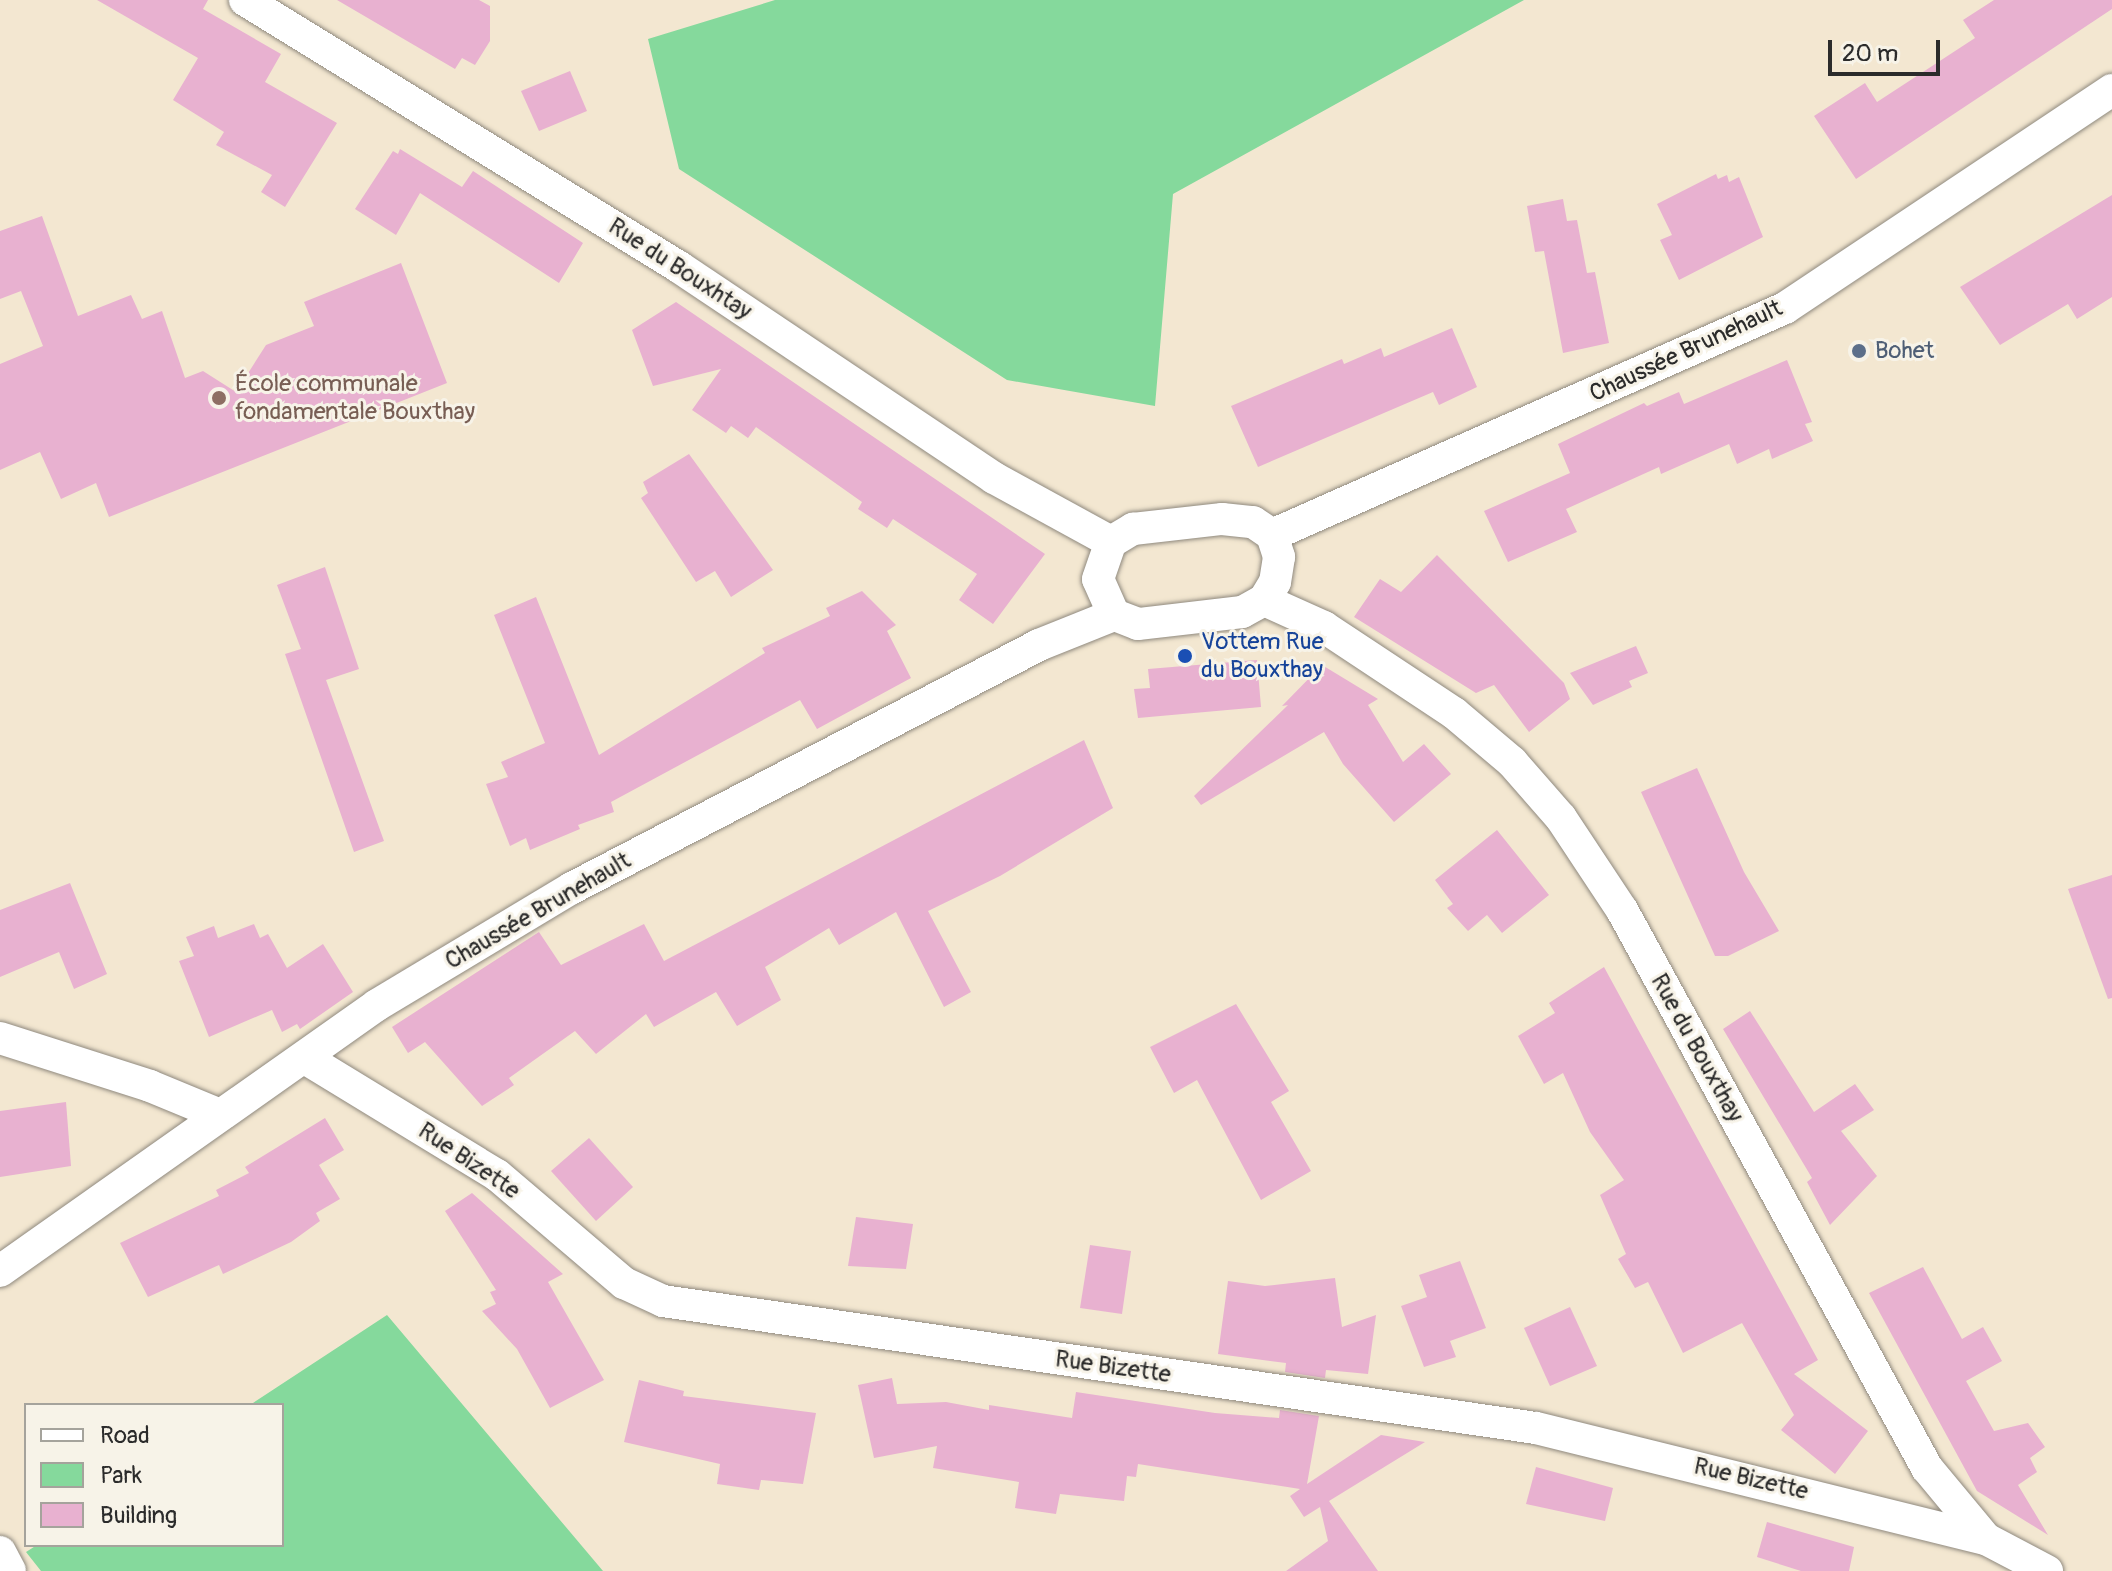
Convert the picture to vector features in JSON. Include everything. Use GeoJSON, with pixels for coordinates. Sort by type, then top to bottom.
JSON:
{"type":"FeatureCollection","features":[{"type":"Feature","properties":{"kind":"street","name":"Rue du Bouxhtay"},"geometry":{"type":"LineString","coordinates":[[245,0],[679,267],[994,478],[1111,542]]}},
{"type":"Feature","properties":{"kind":"street","name":"Chaussée Brunehault"},"geometry":{"type":"LineString","coordinates":[[1272,535],[1785,308],[2112,90]]}},
{"type":"Feature","properties":{"kind":"street"},"geometry":{"type":"LineString","coordinates":[[1222,519],[1253,522],[1272,535],[1279,557],[1275,582],[1264,600],[1242,612],[1138,624],[1114,615],[1098,579],[1111,542],[1133,529],[1222,519]]}},
{"type":"Feature","properties":{"kind":"street","name":"Rue du Bouxthay"},"geometry":{"type":"LineString","coordinates":[[1264,600],[1324,627],[1454,713],[1512,762],[1561,818],[1622,910],[1927,1468],[1986,1539],[2047,1571]]}},
{"type":"Feature","properties":{"kind":"street","name":"Chaussée Brunehault"},"geometry":{"type":"LineString","coordinates":[[0,1271],[218,1114],[305,1058],[377,1005],[572,888],[1039,645],[1114,615]]}},
{"type":"Feature","properties":{"kind":"street"},"geometry":{"type":"LineString","coordinates":[[0,1038],[150,1086],[218,1114]]}},
{"type":"Feature","properties":{"kind":"street","name":"Rue Bizette"},"geometry":{"type":"LineString","coordinates":[[305,1058],[497,1175],[624,1283],[663,1301],[1536,1428],[1986,1539]]}},
{"type":"Feature","properties":{"kind":"street"},"geometry":{"type":"LineString","coordinates":[[0,1552],[10,1571]]}},
{"type":"Feature","properties":{"kind":"green space"},"geometry":{"type":"Polygon","coordinates":[[[775,0],[1524,0],[1173,194],[1155,406],[1007,380],[679,169],[648,39],[775,0]]]}},
{"type":"Feature","properties":{"kind":"green space"},"geometry":{"type":"Polygon","coordinates":[[[387,1315],[603,1571],[41,1571],[26,1552],[34,1547],[284,1547],[284,1403],[253,1403],[387,1315]]]}},
{"type":"Feature","properties":{"kind":"building"},"geometry":{"type":"Polygon","coordinates":[[[97,0],[208,0],[203,9],[281,54],[265,82],[337,123],[285,207],[261,192],[272,175],[216,145],[224,132],[173,100],[198,58],[97,0]]]}},
{"type":"Feature","properties":{"kind":"building"},"geometry":{"type":"Polygon","coordinates":[[[337,0],[479,0],[490,6],[490,41],[475,65],[462,58],[455,69],[337,0]]]}},
{"type":"Feature","properties":{"kind":"building"},"geometry":{"type":"Polygon","coordinates":[[[1994,0],[2112,0],[2112,9],[1856,179],[1814,116],[1865,83],[1877,102],[1975,38],[1963,20],[1994,0]]]}},
{"type":"Feature","properties":{"kind":"building"},"geometry":{"type":"Polygon","coordinates":[[[570,71],[587,111],[539,131],[521,91],[570,71]]]}},
{"type":"Feature","properties":{"kind":"building"},"geometry":{"type":"Polygon","coordinates":[[[400,149],[462,187],[473,171],[583,243],[559,283],[420,193],[396,235],[355,209],[393,151],[398,154],[400,149]]]}},
{"type":"Feature","properties":{"kind":"building"},"geometry":{"type":"Polygon","coordinates":[[[1716,174],[1718,179],[1727,175],[1729,182],[1739,177],[1763,237],[1679,280],[1660,240],[1672,235],[1657,204],[1716,174]]]}},
{"type":"Feature","properties":{"kind":"building"},"geometry":{"type":"Polygon","coordinates":[[[2112,195],[2112,297],[2077,319],[2068,304],[2000,345],[1960,287],[2112,195]]]}},
{"type":"Feature","properties":{"kind":"building"},"geometry":{"type":"Polygon","coordinates":[[[1563,199],[1567,221],[1577,220],[1587,273],[1595,272],[1609,343],[1563,353],[1544,251],[1535,252],[1527,206],[1563,199]]]}},
{"type":"Feature","properties":{"kind":"building"},"geometry":{"type":"Polygon","coordinates":[[[42,216],[78,316],[131,295],[142,319],[162,311],[185,378],[203,371],[236,392],[266,345],[314,326],[304,302],[401,263],[447,383],[109,517],[96,483],[61,499],[40,452],[0,470],[0,364],[43,346],[21,291],[0,299],[0,231],[42,216]]]}},
{"type":"Feature","properties":{"kind":"building"},"geometry":{"type":"Polygon","coordinates":[[[676,302],[1045,554],[993,624],[959,600],[977,574],[893,519],[887,528],[858,509],[862,502],[756,427],[748,438],[731,426],[726,433],[692,410],[721,369],[653,386],[632,330],[676,302]]]}},
{"type":"Feature","properties":{"kind":"building"},"geometry":{"type":"Polygon","coordinates":[[[1452,328],[1477,387],[1439,405],[1433,392],[1258,467],[1231,406],[1342,359],[1344,364],[1381,348],[1384,357],[1452,328]]]}},
{"type":"Feature","properties":{"kind":"building"},"geometry":{"type":"Polygon","coordinates":[[[1787,360],[1812,422],[1805,424],[1813,441],[1772,459],[1769,449],[1737,464],[1729,444],[1661,474],[1659,467],[1566,509],[1577,532],[1508,562],[1484,511],[1570,473],[1558,444],[1644,403],[1647,406],[1679,392],[1684,404],[1787,360]]]}},
{"type":"Feature","properties":{"kind":"building"},"geometry":{"type":"Polygon","coordinates":[[[689,454],[773,570],[731,597],[715,571],[696,582],[641,498],[648,493],[643,482],[689,454]]]}},
{"type":"Feature","properties":{"kind":"building"},"geometry":{"type":"Polygon","coordinates":[[[1437,555],[1564,683],[1570,699],[1529,732],[1494,685],[1476,693],[1354,617],[1380,579],[1401,592],[1437,555]]]}},
{"type":"Feature","properties":{"kind":"building"},"geometry":{"type":"Polygon","coordinates":[[[325,567],[359,669],[326,680],[384,841],[354,852],[285,654],[301,649],[277,585],[325,567]]]}},
{"type":"Feature","properties":{"kind":"building"},"geometry":{"type":"Polygon","coordinates":[[[862,591],[896,625],[887,631],[911,678],[817,729],[800,700],[611,802],[614,812],[578,825],[580,829],[530,850],[526,838],[510,846],[486,784],[508,777],[501,762],[545,743],[494,615],[536,597],[599,755],[765,653],[762,648],[830,616],[826,608],[862,591]]]}},
{"type":"Feature","properties":{"kind":"building"},"geometry":{"type":"Polygon","coordinates":[[[1636,646],[1648,673],[1629,681],[1632,687],[1593,705],[1570,673],[1636,646]]]}},
{"type":"Feature","properties":{"kind":"building"},"geometry":{"type":"Polygon","coordinates":[[[1257,660],[1261,707],[1138,718],[1134,689],[1150,688],[1148,669],[1257,660]]]}},
{"type":"Feature","properties":{"kind":"building"},"geometry":{"type":"Polygon","coordinates":[[[1322,665],[1378,699],[1368,705],[1403,762],[1424,744],[1451,774],[1394,822],[1343,764],[1324,732],[1201,805],[1194,796],[1288,705],[1282,706],[1322,665]]]}},
{"type":"Feature","properties":{"kind":"building"},"geometry":{"type":"Polygon","coordinates":[[[1084,740],[1113,808],[1000,876],[928,911],[971,992],[944,1007],[896,912],[839,945],[829,928],[765,967],[781,1000],[737,1026],[716,992],[654,1027],[646,1014],[596,1054],[575,1031],[509,1078],[514,1085],[482,1106],[425,1042],[408,1053],[392,1027],[539,932],[561,965],[644,924],[664,961],[1084,740]]]}},
{"type":"Feature","properties":{"kind":"building"},"geometry":{"type":"Polygon","coordinates":[[[1697,768],[1744,872],[1779,931],[1728,956],[1715,956],[1641,792],[1697,768]]]}},
{"type":"Feature","properties":{"kind":"building"},"geometry":{"type":"Polygon","coordinates":[[[1497,830],[1549,895],[1502,933],[1487,915],[1468,931],[1447,908],[1453,904],[1435,880],[1497,830]]]}},
{"type":"Feature","properties":{"kind":"building"},"geometry":{"type":"Polygon","coordinates":[[[2112,875],[2112,998],[2108,999],[2068,889],[2112,875]]]}},
{"type":"Feature","properties":{"kind":"building"},"geometry":{"type":"Polygon","coordinates":[[[70,883],[107,974],[74,989],[59,952],[0,977],[0,910],[70,883]]]}},
{"type":"Feature","properties":{"kind":"building"},"geometry":{"type":"Polygon","coordinates":[[[254,924],[260,938],[268,934],[287,968],[323,944],[353,992],[300,1029],[297,1024],[282,1032],[272,1010],[209,1037],[179,961],[194,956],[186,937],[214,926],[218,938],[254,924]]]}},
{"type":"Feature","properties":{"kind":"building"},"geometry":{"type":"Polygon","coordinates":[[[1604,967],[1818,1360],[1794,1374],[1868,1431],[1835,1474],[1781,1430],[1794,1415],[1742,1323],[1683,1353],[1648,1282],[1635,1288],[1618,1259],[1626,1254],[1600,1195],[1624,1180],[1590,1132],[1563,1073],[1544,1084],[1518,1036],[1555,1013],[1549,1003],[1604,967]]]}},
{"type":"Feature","properties":{"kind":"building"},"geometry":{"type":"Polygon","coordinates":[[[1236,1004],[1289,1091],[1271,1102],[1311,1171],[1261,1200],[1197,1080],[1174,1093],[1150,1047],[1236,1004]]]}},
{"type":"Feature","properties":{"kind":"building"},"geometry":{"type":"Polygon","coordinates":[[[1750,1011],[1814,1112],[1855,1084],[1874,1110],[1841,1131],[1877,1176],[1830,1225],[1807,1182],[1812,1178],[1723,1029],[1750,1011]]]}},
{"type":"Feature","properties":{"kind":"building"},"geometry":{"type":"Polygon","coordinates":[[[66,1102],[71,1166],[0,1177],[0,1111],[66,1102]]]}},
{"type":"Feature","properties":{"kind":"building"},"geometry":{"type":"Polygon","coordinates":[[[325,1118],[344,1150],[319,1165],[340,1199],[316,1213],[320,1221],[291,1242],[223,1274],[219,1265],[148,1297],[120,1243],[219,1196],[216,1190],[249,1173],[245,1167],[325,1118]]]}},
{"type":"Feature","properties":{"kind":"building"},"geometry":{"type":"Polygon","coordinates":[[[589,1138],[633,1187],[596,1221],[551,1171],[589,1138]]]}},
{"type":"Feature","properties":{"kind":"building"},"geometry":{"type":"Polygon","coordinates":[[[472,1193],[563,1274],[548,1282],[604,1380],[550,1408],[517,1349],[482,1311],[496,1304],[490,1292],[496,1290],[445,1211],[472,1193]]]}},
{"type":"Feature","properties":{"kind":"building"},"geometry":{"type":"Polygon","coordinates":[[[856,1217],[913,1224],[906,1269],[848,1266],[856,1217]]]}},
{"type":"Feature","properties":{"kind":"building"},"geometry":{"type":"Polygon","coordinates":[[[1090,1245],[1131,1251],[1122,1314],[1080,1308],[1090,1245]]]}},
{"type":"Feature","properties":{"kind":"building"},"geometry":{"type":"Polygon","coordinates":[[[1460,1261],[1486,1328],[1450,1341],[1456,1357],[1424,1367],[1401,1306],[1427,1297],[1419,1275],[1460,1261]]]}},
{"type":"Feature","properties":{"kind":"building"},"geometry":{"type":"Polygon","coordinates":[[[1923,1267],[1962,1339],[1983,1327],[2002,1361],[1966,1381],[1994,1431],[2028,1423],[2045,1447],[2030,1458],[2037,1472],[2018,1485],[2048,1535],[1977,1491],[1869,1293],[1923,1267]]]}},
{"type":"Feature","properties":{"kind":"building"},"geometry":{"type":"Polygon","coordinates":[[[1335,1278],[1342,1327],[1376,1315],[1368,1374],[1326,1370],[1325,1378],[1285,1372],[1286,1363],[1218,1354],[1228,1281],[1265,1286],[1335,1278]]]}},
{"type":"Feature","properties":{"kind":"building"},"geometry":{"type":"Polygon","coordinates":[[[1570,1307],[1597,1366],[1550,1386],[1524,1328],[1570,1307]]]}},
{"type":"Feature","properties":{"kind":"building"},"geometry":{"type":"Polygon","coordinates":[[[892,1378],[897,1404],[946,1402],[989,1410],[989,1405],[1072,1418],[1076,1392],[1215,1413],[1279,1418],[1280,1410],[1319,1416],[1307,1484],[1381,1435],[1425,1442],[1329,1501],[1378,1571],[1286,1571],[1328,1541],[1320,1507],[1304,1517],[1290,1496],[1300,1489],[1138,1464],[1136,1477],[1127,1476],[1124,1501],[1060,1494],[1056,1514],[1015,1508],[1019,1482],[933,1468],[937,1446],[874,1458],[858,1385],[892,1378]]]}},
{"type":"Feature","properties":{"kind":"building"},"geometry":{"type":"Polygon","coordinates":[[[639,1380],[684,1391],[683,1396],[816,1413],[803,1484],[761,1480],[759,1490],[717,1484],[720,1464],[624,1442],[639,1380]]]}},
{"type":"Feature","properties":{"kind":"building"},"geometry":{"type":"Polygon","coordinates":[[[1536,1467],[1613,1488],[1605,1521],[1526,1504],[1536,1467]]]}},
{"type":"Feature","properties":{"kind":"building"},"geometry":{"type":"Polygon","coordinates":[[[1767,1522],[1854,1547],[1849,1571],[1801,1571],[1757,1557],[1767,1522]]]}},
{"type":"Feature","properties":{"kind":"place","name":"Bohet"},"geometry":{"type":"Point","coordinates":[1859,351]}},
{"type":"Feature","properties":{"kind":"place","name":"École communale fondamentale Bouxthay"},"geometry":{"type":"Point","coordinates":[219,398]}},
{"type":"Feature","properties":{"kind":"place","name":"Vottem Rue du Bouxthay"},"geometry":{"type":"Point","coordinates":[1185,656]}}]}
